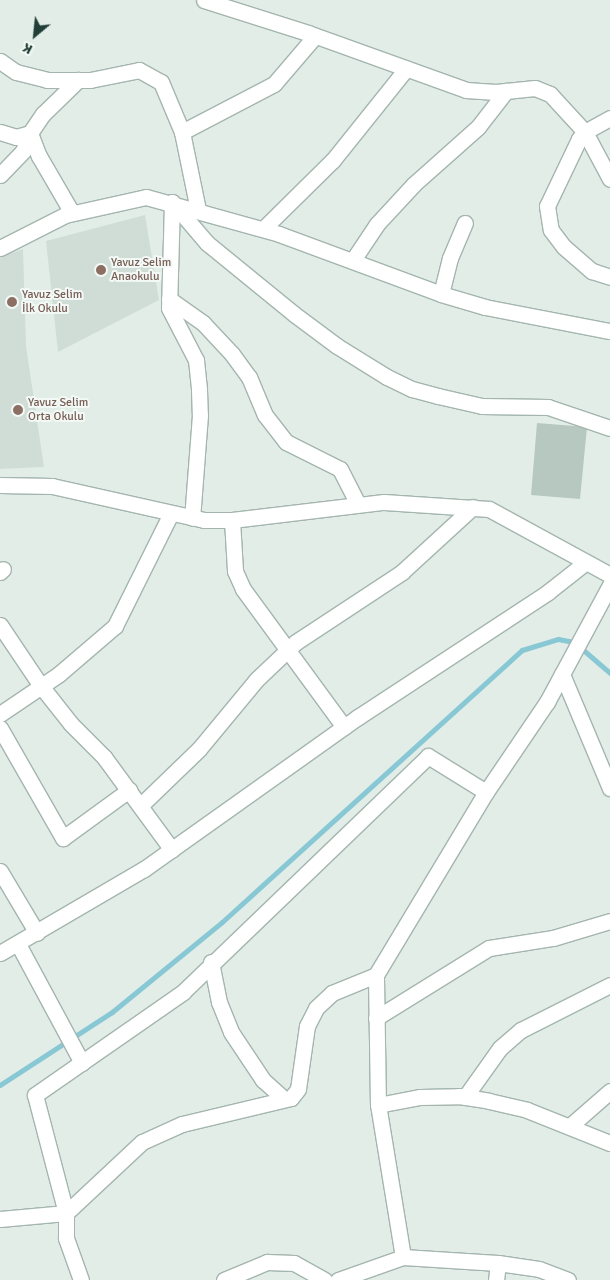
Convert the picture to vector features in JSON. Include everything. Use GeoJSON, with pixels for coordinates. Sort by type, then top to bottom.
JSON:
{"type":"FeatureCollection","features":[{"type":"Feature","properties":{"kind":"street"},"geometry":{"type":"LineString","coordinates":[[204,0],[315,36],[466,90],[506,91],[535,88],[550,94],[585,132],[610,179]]}},
{"type":"Feature","properties":{"kind":"street"},"geometry":{"type":"LineString","coordinates":[[182,132],[274,84],[315,36]]}},
{"type":"Feature","properties":{"kind":"street"},"geometry":{"type":"LineString","coordinates":[[0,62],[16,72],[47,80],[78,80],[139,70],[162,82],[182,132],[198,210]]}},
{"type":"Feature","properties":{"kind":"street"},"geometry":{"type":"LineString","coordinates":[[263,229],[333,160],[406,69]]}},
{"type":"Feature","properties":{"kind":"street"},"geometry":{"type":"LineString","coordinates":[[0,174],[23,151],[30,133],[43,114],[78,80]]}},
{"type":"Feature","properties":{"kind":"street"},"geometry":{"type":"LineString","coordinates":[[353,260],[383,217],[414,184],[478,127],[506,91]]}},
{"type":"Feature","properties":{"kind":"street"},"geometry":{"type":"LineString","coordinates":[[610,118],[585,132],[547,206],[551,230],[564,247],[592,271],[610,277]]}},
{"type":"Feature","properties":{"kind":"street"},"geometry":{"type":"LineString","coordinates":[[0,132],[16,137],[30,133]]}},
{"type":"Feature","properties":{"kind":"street"},"geometry":{"type":"LineString","coordinates":[[30,133],[39,156],[72,213]]}},
{"type":"Feature","properties":{"kind":"street"},"geometry":{"type":"LineString","coordinates":[[0,248],[72,213],[146,197],[172,202],[263,229],[353,260],[442,294],[486,307],[610,331]]}},
{"type":"Feature","properties":{"kind":"street"},"geometry":{"type":"LineString","coordinates":[[172,202],[169,308],[196,360],[200,415],[192,518]]}},
{"type":"Feature","properties":{"kind":"street"},"geometry":{"type":"LineString","coordinates":[[172,202],[207,243],[294,314],[337,346],[387,377],[412,389],[438,396],[482,406],[548,407],[610,428]]}},
{"type":"Feature","properties":{"kind":"street"},"geometry":{"type":"LineString","coordinates":[[442,294],[450,258],[465,223]]}},
{"type":"Feature","properties":{"kind":"street"},"geometry":{"type":"LineString","coordinates":[[169,299],[203,323],[232,354],[249,377],[265,415],[286,442],[340,469],[358,504]]}},
{"type":"Feature","properties":{"kind":"street"},"geometry":{"type":"LineString","coordinates":[[0,485],[52,486],[170,514],[192,518],[232,520],[384,502],[489,509],[514,520],[610,575]]}},
{"type":"Feature","properties":{"kind":"street"},"geometry":{"type":"LineString","coordinates":[[140,805],[199,749],[243,694],[288,650],[402,572],[473,507]]}},
{"type":"Feature","properties":{"kind":"street"},"geometry":{"type":"LineString","coordinates":[[0,714],[41,686],[115,626],[170,514]]}},
{"type":"Feature","properties":{"kind":"street"},"geometry":{"type":"LineString","coordinates":[[232,520],[235,571],[243,590],[344,727]]}},
{"type":"Feature","properties":{"kind":"street"},"geometry":{"type":"LineString","coordinates":[[0,953],[37,933],[172,850],[344,727],[548,592],[586,562]]}},
{"type":"Feature","properties":{"kind":"street"},"geometry":{"type":"LineString","coordinates":[[403,1257],[378,1105],[376,975],[486,792],[547,702],[610,585]]}},
{"type":"Feature","properties":{"kind":"street"},"geometry":{"type":"LineString","coordinates":[[0,625],[41,686],[130,790],[172,850]]}},
{"type":"Feature","properties":{"kind":"street"},"geometry":{"type":"LineString","coordinates":[[562,674],[607,770],[610,788]]}},
{"type":"Feature","properties":{"kind":"street"},"geometry":{"type":"LineString","coordinates":[[0,728],[63,838],[130,790]]}},
{"type":"Feature","properties":{"kind":"street"},"geometry":{"type":"LineString","coordinates":[[81,1280],[66,1238],[66,1213],[35,1095],[79,1057],[183,992],[211,962],[242,938],[428,756],[486,792]]}},
{"type":"Feature","properties":{"kind":"street"},"geometry":{"type":"LineString","coordinates":[[0,871],[37,933]]}},
{"type":"Feature","properties":{"kind":"street"},"geometry":{"type":"LineString","coordinates":[[376,1018],[489,948],[553,938],[610,921]]}},
{"type":"Feature","properties":{"kind":"street"},"geometry":{"type":"LineString","coordinates":[[18,944],[79,1057]]}},
{"type":"Feature","properties":{"kind":"street"},"geometry":{"type":"LineString","coordinates":[[211,962],[219,1002],[231,1032],[263,1080],[284,1100]]}},
{"type":"Feature","properties":{"kind":"street"},"geometry":{"type":"LineString","coordinates":[[0,1220],[66,1213],[142,1142],[182,1124],[291,1098],[298,1089],[307,1026],[316,1008],[332,993],[376,975]]}},
{"type":"Feature","properties":{"kind":"street"},"geometry":{"type":"LineString","coordinates":[[466,1097],[500,1048],[521,1030],[610,985]]}},
{"type":"Feature","properties":{"kind":"street"},"geometry":{"type":"LineString","coordinates":[[570,1126],[610,1091]]}},
{"type":"Feature","properties":{"kind":"street"},"geometry":{"type":"LineString","coordinates":[[378,1105],[420,1097],[466,1097],[527,1110],[610,1143]]}},
{"type":"Feature","properties":{"kind":"street"},"geometry":{"type":"LineString","coordinates":[[338,1280],[363,1275],[403,1257],[538,1269],[568,1280]]}},
{"type":"Feature","properties":{"kind":"street"},"geometry":{"type":"LineString","coordinates":[[224,1280],[267,1262],[294,1263],[325,1280]]}},
{"type":"Feature","properties":{"kind":"street"},"geometry":{"type":"LineString","coordinates":[[496,1280],[498,1264]]}},
{"type":"Feature","properties":{"kind":"shaded area","name":"Yavuz Selim Anaokulu"},"geometry":{"type":"Polygon","coordinates":[[[145,215],[159,300],[58,352],[46,241],[145,215]]]}},
{"type":"Feature","properties":{"kind":"shaded area","name":"Yavuz Selim Orta Okulu"},"geometry":{"type":"Polygon","coordinates":[[[23,249],[26,346],[44,467],[0,469],[0,257],[23,249]]]}},
{"type":"Feature","properties":{"kind":"building"},"geometry":{"type":"Polygon","coordinates":[[[537,423],[587,427],[580,499],[531,495],[537,423]]]}},
{"type":"Feature","properties":{"kind":"waterway"},"geometry":{"type":"LineString","coordinates":[[0,1085],[112,1012],[222,922],[522,650],[558,639],[574,642],[610,673]]}},
{"type":"Feature","properties":{"kind":"place","name":"Yavuz Selim Anaokulu"},"geometry":{"type":"Point","coordinates":[101,270]}},
{"type":"Feature","properties":{"kind":"place","name":"Yavuz Selim İlk Okulu"},"geometry":{"type":"Point","coordinates":[12,302]}},
{"type":"Feature","properties":{"kind":"place","name":"Yavuz Selim Orta Okulu"},"geometry":{"type":"Point","coordinates":[18,410]}}]}
